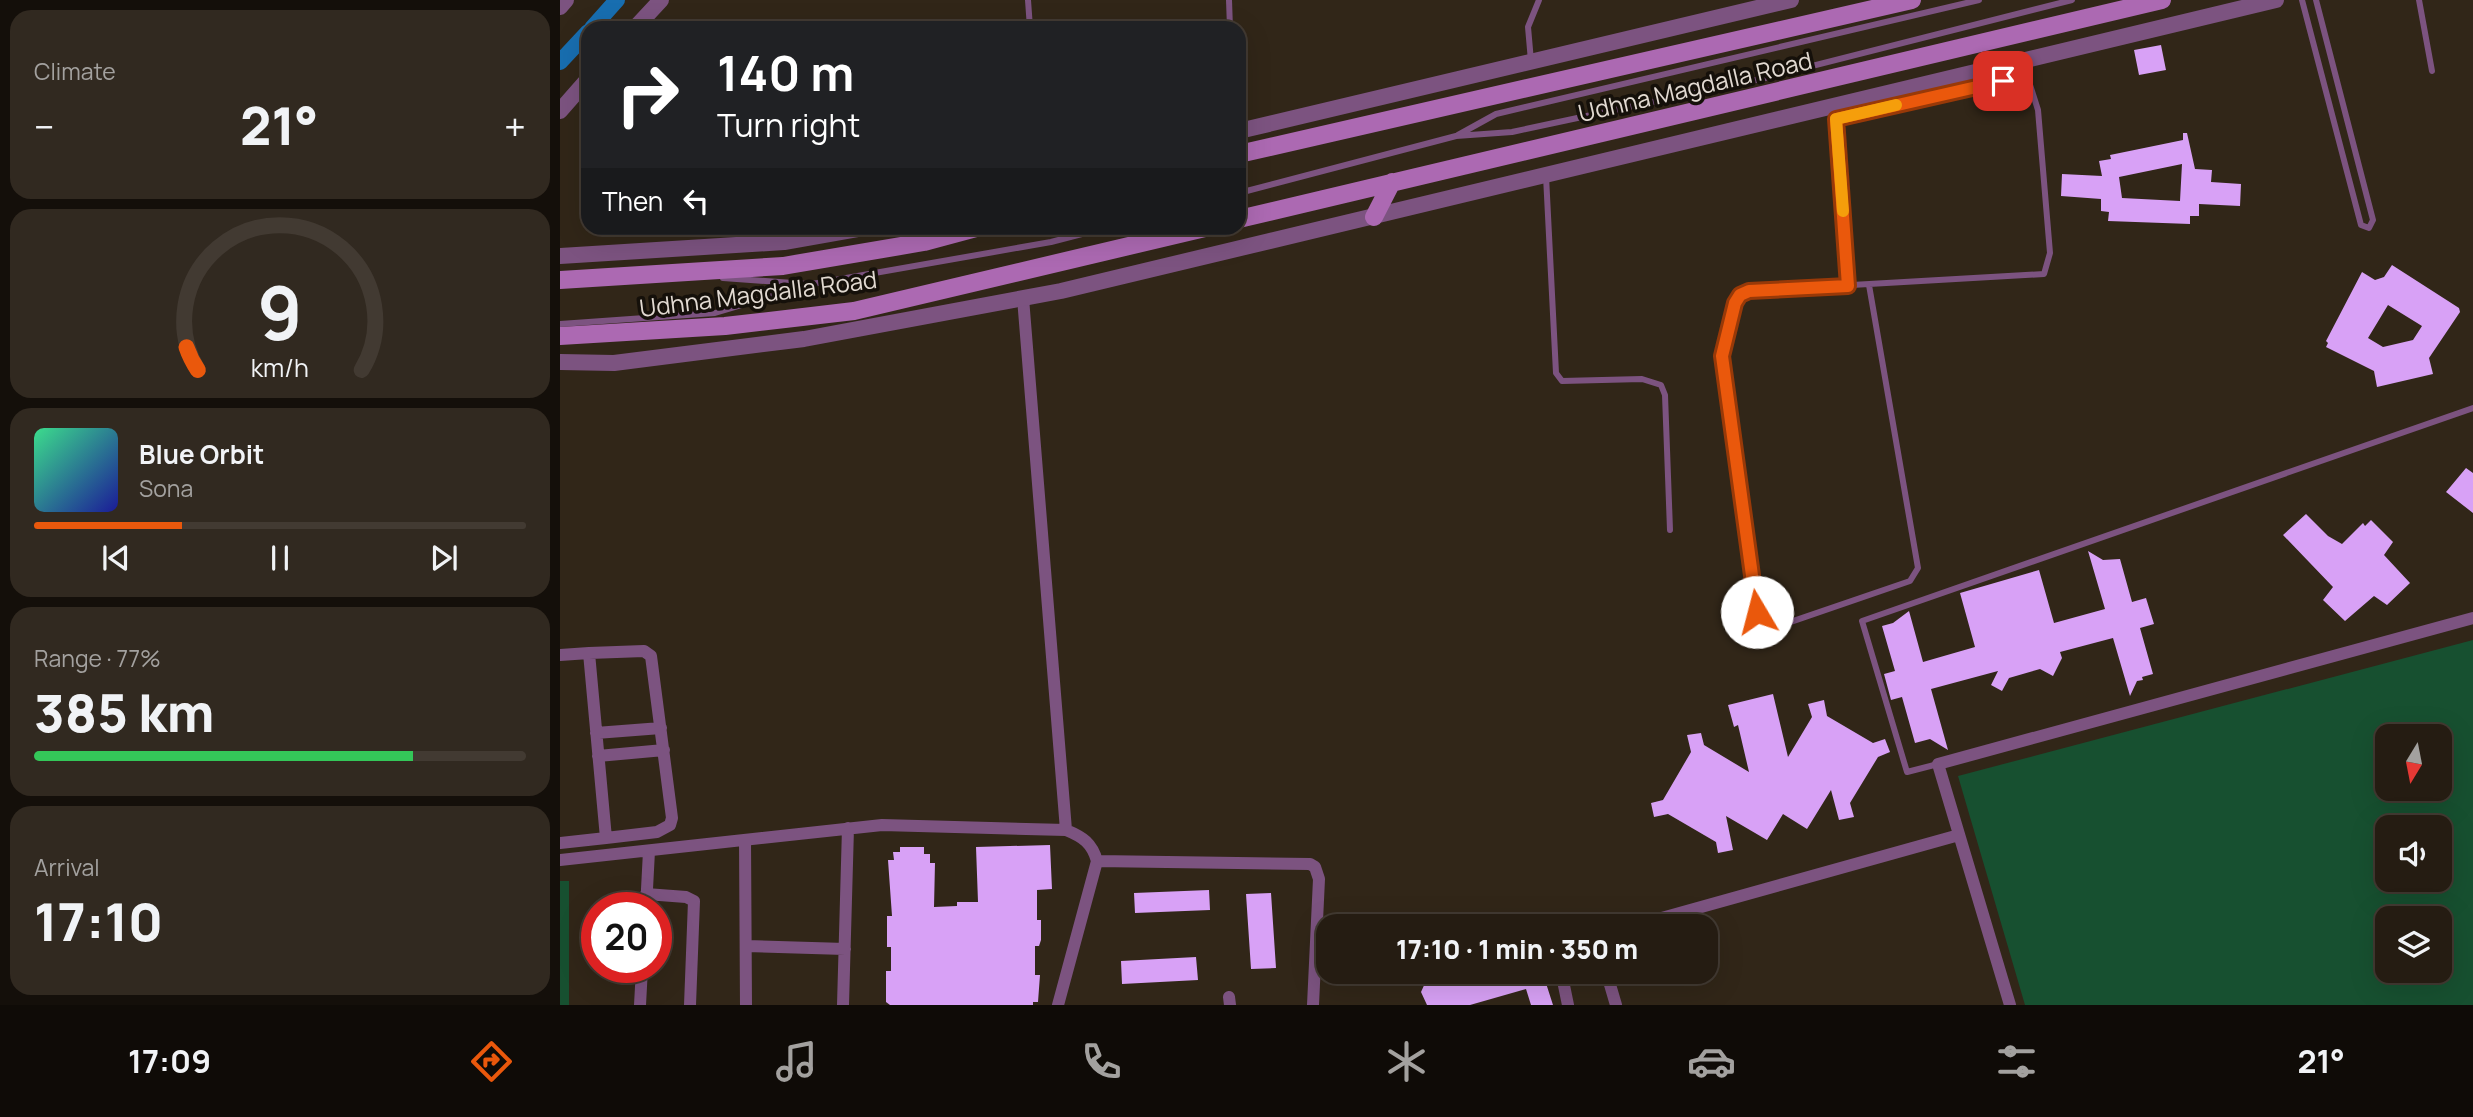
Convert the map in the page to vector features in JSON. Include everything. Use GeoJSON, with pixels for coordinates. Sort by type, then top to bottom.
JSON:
{"type":"FeatureCollection","features":[{"type":"Feature","properties":{"kind":"main road","name":"Udhna Magdalla Road"},"geometry":{"type":"LineString","coordinates":[[1246,152],[1912,0]]}},
{"type":"Feature","properties":{"kind":"main road","name":"Udhna Magdalla Road"},"geometry":{"type":"LineString","coordinates":[[1246,217],[2162,0]]}},
{"type":"Feature","properties":{"kind":"main road"},"geometry":{"type":"LineString","coordinates":[[1374,217],[1392,182]]}},
{"type":"Feature","properties":{"kind":"main road","name":"Udhna Magdalla Road"},"geometry":{"type":"LineString","coordinates":[[560,280],[783,266],[924,242],[950,235]]}},
{"type":"Feature","properties":{"kind":"main road","name":"Udhna Magdalla Road"},"geometry":{"type":"LineString","coordinates":[[560,336],[725,326],[854,311],[1175,235]]}},
{"type":"Feature","properties":{"kind":"street"},"geometry":{"type":"LineString","coordinates":[[560,6],[566,0]]}},
{"type":"Feature","properties":{"kind":"street"},"geometry":{"type":"LineString","coordinates":[[642,21],[661,0]]}},
{"type":"Feature","properties":{"kind":"street"},"geometry":{"type":"LineString","coordinates":[[1246,129],[1791,0]]}},
{"type":"Feature","properties":{"kind":"street"},"geometry":{"type":"LineString","coordinates":[[560,362],[614,363],[804,339],[1023,298],[1546,176],[2025,69],[2276,0]]}},
{"type":"Feature","properties":{"kind":"street"},"geometry":{"type":"LineString","coordinates":[[560,111],[581,86]]}},
{"type":"Feature","properties":{"kind":"street"},"geometry":{"type":"LineString","coordinates":[[560,256],[784,242],[824,235]]}},
{"type":"Feature","properties":{"kind":"street"},"geometry":{"type":"LineString","coordinates":[[1023,298],[1066,830]]}},
{"type":"Feature","properties":{"kind":"street"},"geometry":{"type":"LineString","coordinates":[[2010,1005],[1938,764],[2473,618]]}},
{"type":"Feature","properties":{"kind":"street"},"geometry":{"type":"LineString","coordinates":[[589,653],[606,838]]}},
{"type":"Feature","properties":{"kind":"street"},"geometry":{"type":"LineString","coordinates":[[560,655],[649,653],[664,750],[670,825],[657,832],[560,843]]}},
{"type":"Feature","properties":{"kind":"street"},"geometry":{"type":"LineString","coordinates":[[596,733],[661,729]]}},
{"type":"Feature","properties":{"kind":"street"},"geometry":{"type":"LineString","coordinates":[[598,756],[664,750]]}},
{"type":"Feature","properties":{"kind":"street"},"geometry":{"type":"LineString","coordinates":[[560,860],[882,825],[1066,830],[1083,836],[1094,848],[1097,861],[1058,1005]]}},
{"type":"Feature","properties":{"kind":"street"},"geometry":{"type":"LineString","coordinates":[[844,1005],[848,828]]}},
{"type":"Feature","properties":{"kind":"street"},"geometry":{"type":"LineString","coordinates":[[1676,914],[1959,835]]}},
{"type":"Feature","properties":{"kind":"street"},"geometry":{"type":"LineString","coordinates":[[745,839],[746,1005]]}},
{"type":"Feature","properties":{"kind":"street"},"geometry":{"type":"LineString","coordinates":[[646,892],[649,850]]}},
{"type":"Feature","properties":{"kind":"street"},"geometry":{"type":"LineString","coordinates":[[1097,861],[1310,864],[1315,867],[1319,879],[1313,1005]]}},
{"type":"Feature","properties":{"kind":"street"},"geometry":{"type":"LineString","coordinates":[[672,896],[686,897],[694,901],[690,1005]]}},
{"type":"Feature","properties":{"kind":"street"},"geometry":{"type":"LineString","coordinates":[[746,946],[845,949]]}},
{"type":"Feature","properties":{"kind":"street"},"geometry":{"type":"LineString","coordinates":[[640,1005],[641,983]]}},
{"type":"Feature","properties":{"kind":"street"},"geometry":{"type":"LineString","coordinates":[[1564,984],[1568,1005]]}},
{"type":"Feature","properties":{"kind":"street"},"geometry":{"type":"LineString","coordinates":[[1610,984],[1616,1005]]}},
{"type":"Feature","properties":{"kind":"lane"},"geometry":{"type":"LineString","coordinates":[[1028,0],[1030,21]]}},
{"type":"Feature","properties":{"kind":"lane"},"geometry":{"type":"LineString","coordinates":[[1229,0],[1230,21]]}},
{"type":"Feature","properties":{"kind":"lane"},"geometry":{"type":"LineString","coordinates":[[1531,61],[1528,27],[1539,0]]}},
{"type":"Feature","properties":{"kind":"lane"},"geometry":{"type":"LineString","coordinates":[[1456,136],[1496,114],[1979,0]]}},
{"type":"Feature","properties":{"kind":"lane"},"geometry":{"type":"LineString","coordinates":[[1246,191],[1456,136],[1512,132],[1765,78],[2072,0]]}},
{"type":"Feature","properties":{"kind":"lane"},"geometry":{"type":"LineString","coordinates":[[2302,0],[2361,225],[2369,228],[2373,220],[2316,0]]}},
{"type":"Feature","properties":{"kind":"lane"},"geometry":{"type":"LineString","coordinates":[[2419,0],[2432,71]]}},
{"type":"Feature","properties":{"kind":"lane"},"geometry":{"type":"LineString","coordinates":[[1869,285],[1918,568],[1910,581],[1773,628],[1766,627],[1757,612],[1723,369],[1723,345],[1735,303],[1740,295],[1749,291],[2036,276],[2048,268],[2050,253],[2038,110],[2025,69]]}},
{"type":"Feature","properties":{"kind":"lane"},"geometry":{"type":"LineString","coordinates":[[1836,113],[1848,286]]}},
{"type":"Feature","properties":{"kind":"lane"},"geometry":{"type":"LineString","coordinates":[[1546,176],[1556,373],[1562,381],[1642,379],[1661,385],[1665,395],[1670,530]]}},
{"type":"Feature","properties":{"kind":"lane"},"geometry":{"type":"LineString","coordinates":[[560,324],[715,313],[812,284],[1078,235]]}},
{"type":"Feature","properties":{"kind":"lane"},"geometry":{"type":"LineString","coordinates":[[560,288],[724,278],[812,284]]}},
{"type":"Feature","properties":{"kind":"lane"},"geometry":{"type":"LineString","coordinates":[[1938,764],[1907,772],[1861,621],[2473,408]]}},
{"type":"Feature","properties":{"kind":"green space"},"geometry":{"type":"Polygon","coordinates":[[[2473,640],[2473,1005],[2025,1005],[1958,776],[2473,640]]]}},
{"type":"Feature","properties":{"kind":"green space"},"geometry":{"type":"Polygon","coordinates":[[[560,881],[569,881],[569,1005],[560,1005],[560,881]]]}},
{"type":"Feature","properties":{"kind":"building"},"geometry":{"type":"Polygon","coordinates":[[[2161,45],[2166,70],[2139,75],[2134,50],[2161,45]]]}},
{"type":"Feature","properties":{"kind":"building"},"geometry":{"type":"Polygon","coordinates":[[[2183,133],[2187,133],[2195,169],[2212,170],[2211,182],[2241,184],[2240,206],[2199,204],[2199,216],[2190,216],[2190,224],[2108,221],[2109,212],[2101,211],[2101,199],[2061,196],[2062,174],[2102,176],[2099,161],[2111,159],[2110,155],[2183,140],[2183,133]],[[2182,164],[2119,177],[2122,198],[2180,201],[2182,164]]]}},
{"type":"Feature","properties":{"kind":"building"},"geometry":{"type":"Polygon","coordinates":[[[2392,265],[2459,308],[2460,312],[2429,358],[2433,374],[2377,387],[2374,371],[2326,347],[2326,341],[2362,272],[2375,280],[2384,277],[2392,265]],[[2388,305],[2368,338],[2383,347],[2413,340],[2422,326],[2388,305]]]}},
{"type":"Feature","properties":{"kind":"building"},"geometry":{"type":"Polygon","coordinates":[[[2466,468],[2473,473],[2473,513],[2446,492],[2466,468]]]}},
{"type":"Feature","properties":{"kind":"building"},"geometry":{"type":"Polygon","coordinates":[[[2306,514],[2328,536],[2342,544],[2363,523],[2365,526],[2371,520],[2393,542],[2384,555],[2410,583],[2387,605],[2374,596],[2345,621],[2323,600],[2333,587],[2283,535],[2306,514]]]}},
{"type":"Feature","properties":{"kind":"building"},"geometry":{"type":"Polygon","coordinates":[[[2088,551],[2103,560],[2120,559],[2132,602],[2146,598],[2154,624],[2140,628],[2153,674],[2137,681],[2130,696],[2113,638],[2060,652],[2062,658],[2053,676],[2040,669],[2009,678],[2002,691],[1991,685],[1998,671],[1931,689],[1948,750],[1930,739],[1915,743],[1902,697],[1891,700],[1884,674],[1895,671],[1882,626],[1893,623],[1909,611],[1923,662],[1975,647],[1960,593],[2039,570],[2054,623],[2105,609],[2088,551]]]}},
{"type":"Feature","properties":{"kind":"building"},"geometry":{"type":"Polygon","coordinates":[[[1773,694],[1788,757],[1812,717],[1808,704],[1824,700],[1827,716],[1873,743],[1885,739],[1890,752],[1878,757],[1850,803],[1854,817],[1839,820],[1831,790],[1807,829],[1783,814],[1767,840],[1726,816],[1733,850],[1718,853],[1716,842],[1668,814],[1654,817],[1651,803],[1663,800],[1691,752],[1687,735],[1701,733],[1704,745],[1749,772],[1738,725],[1734,727],[1728,705],[1773,694]]]}},
{"type":"Feature","properties":{"kind":"building"},"geometry":{"type":"Polygon","coordinates":[[[1050,845],[1052,889],[1037,890],[1037,920],[1041,920],[1041,940],[1039,946],[1035,946],[1035,975],[1040,975],[1038,1002],[1033,1002],[1033,1005],[890,1005],[886,1002],[886,971],[891,971],[891,947],[887,947],[887,916],[892,916],[888,860],[894,860],[893,852],[900,852],[900,847],[924,847],[924,854],[930,854],[930,863],[935,863],[934,907],[957,906],[957,902],[978,902],[976,847],[1050,845]]]}},
{"type":"Feature","properties":{"kind":"building"},"geometry":{"type":"Polygon","coordinates":[[[1209,890],[1210,910],[1135,913],[1134,893],[1209,890]]]}},
{"type":"Feature","properties":{"kind":"building"},"geometry":{"type":"Polygon","coordinates":[[[1271,893],[1276,968],[1251,969],[1246,894],[1271,893]]]}},
{"type":"Feature","properties":{"kind":"building"},"geometry":{"type":"Polygon","coordinates":[[[1196,957],[1198,980],[1122,984],[1121,961],[1196,957]]]}},
{"type":"Feature","properties":{"kind":"building"},"geometry":{"type":"Polygon","coordinates":[[[1425,984],[1546,984],[1553,1005],[1531,1005],[1526,989],[1470,1005],[1427,1005],[1421,992],[1425,984]]]}},
{"type":"Feature","properties":{"kind":"waterway"},"geometry":{"type":"LineString","coordinates":[[598,21],[617,0]]}},
{"type":"Feature","properties":{"kind":"waterway"},"geometry":{"type":"LineString","coordinates":[[560,62],[581,40]]}},
{"type":"Feature","properties":{"kind":"slow traffic"},"geometry":{"type":"LineString","coordinates":[[1843,211],[1836,119],[1896,105]]}},
{"type":"Feature","properties":{"kind":"route"},"geometry":{"type":"LineString","coordinates":[[1757,612],[1722,356],[1735,303],[1740,295],[1749,291],[1848,286],[1836,119],[2003,81]]}}]}
